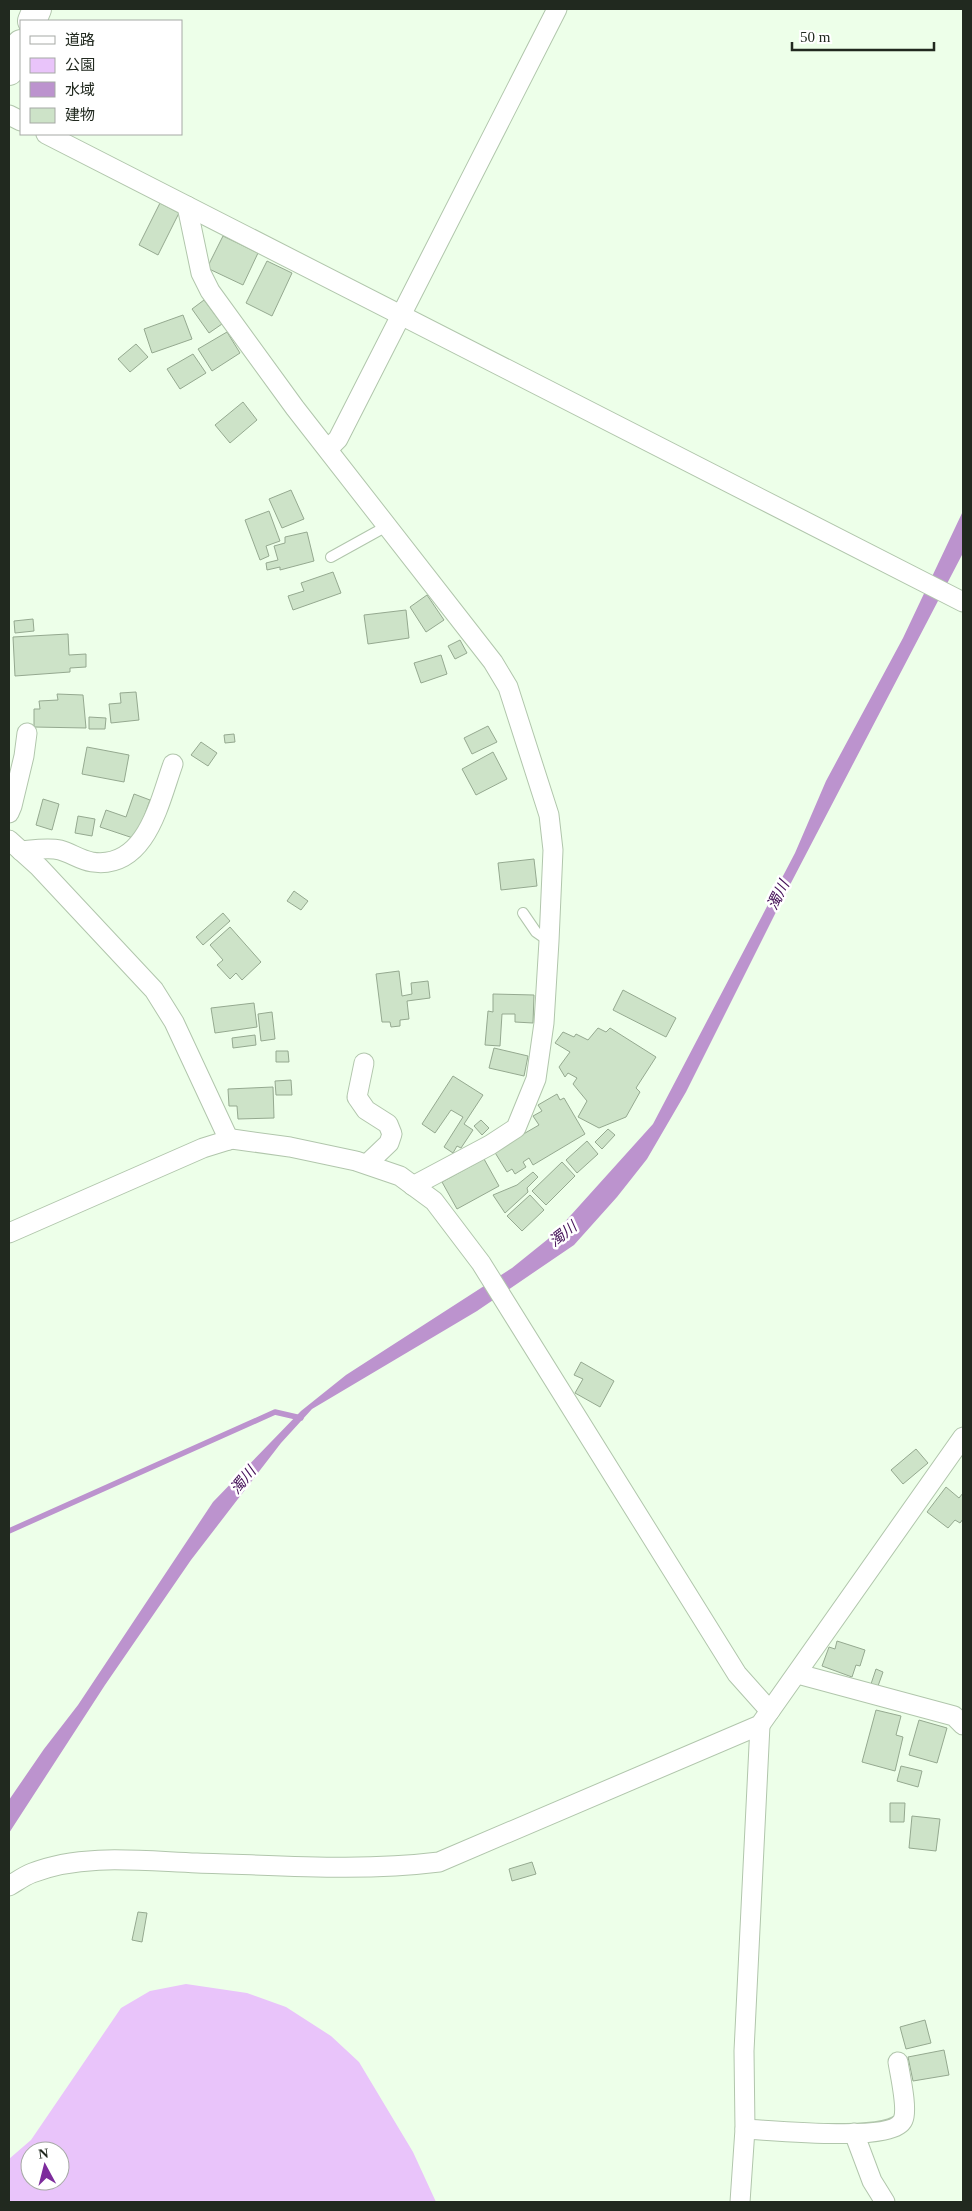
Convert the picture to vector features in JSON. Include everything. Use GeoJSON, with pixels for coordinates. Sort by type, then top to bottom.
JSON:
{"type":"FeatureCollection","features":[{"type":"Feature","properties":{"kind":"main road"},"geometry":{"type":"LineString","coordinates":[[9,71],[20,46]]}},
{"type":"Feature","properties":{"kind":"street"},"geometry":{"type":"LineString","coordinates":[[328,450],[338,439],[556,9]]}},
{"type":"Feature","properties":{"kind":"street"},"geometry":{"type":"LineString","coordinates":[[48,135],[963,602]]}},
{"type":"Feature","properties":{"kind":"street"},"geometry":{"type":"LineString","coordinates":[[187,206],[204,281],[295,408],[492,662],[508,687],[548,815],[553,850],[549,941],[544,1023],[536,1079],[516,1128],[490,1145],[413,1186]]}},
{"type":"Feature","properties":{"kind":"street"},"geometry":{"type":"LineString","coordinates":[[9,813],[24,756],[27,733]]}},
{"type":"Feature","properties":{"kind":"street"},"geometry":{"type":"LineString","coordinates":[[15,846],[59,849],[81,860],[94,862],[123,857],[137,848],[151,824],[173,764]]}},
{"type":"Feature","properties":{"kind":"street"},"geometry":{"type":"LineString","coordinates":[[15,846],[154,990],[174,1022],[229,1140]]}},
{"type":"Feature","properties":{"kind":"street"},"geometry":{"type":"LineString","coordinates":[[364,1063],[357,1097],[366,1110],[388,1124],[392,1134],[389,1143],[367,1164]]}},
{"type":"Feature","properties":{"kind":"street"},"geometry":{"type":"LineString","coordinates":[[9,1234],[203,1148],[229,1140],[290,1147],[367,1164],[400,1176],[434,1201],[481,1263],[765,1718],[744,2051],[746,2129],[740,2202]]}},
{"type":"Feature","properties":{"kind":"street"},"geometry":{"type":"LineString","coordinates":[[9,1886],[31,1873],[67,1863],[122,1861],[410,1866],[439,1862],[765,1718],[962,1440]]}},
{"type":"Feature","properties":{"kind":"street"},"geometry":{"type":"LineString","coordinates":[[798,1674],[954,1716],[963,1725]]}},
{"type":"Feature","properties":{"kind":"street"},"geometry":{"type":"LineString","coordinates":[[746,2129],[854,2133],[889,2130],[903,2120],[898,2062]]}},
{"type":"Feature","properties":{"kind":"street"},"geometry":{"type":"LineString","coordinates":[[854,2133],[872,2181],[885,2202]]}},
{"type":"Feature","properties":{"kind":"lane"},"geometry":{"type":"LineString","coordinates":[[331,557],[387,526]]}},
{"type":"Feature","properties":{"kind":"lane"},"geometry":{"type":"LineString","coordinates":[[524,913],[536,932],[549,941]]}},
{"type":"Feature","properties":{"kind":"green space"},"geometry":{"type":"Polygon","coordinates":[[[186,1984],[247,1993],[286,2007],[331,2036],[359,2062],[413,2152],[436,2202],[9,2202],[9,2159],[20,2150],[20,2191],[70,2191],[70,2141],[30,2141],[121,2008],[150,1991],[186,1984]]]}},
{"type":"Feature","properties":{"kind":"water","name":"濁川"},"geometry":{"type":"Polygon","coordinates":[[[963,511],[963,553],[780,904],[686,1092],[647,1159],[617,1197],[574,1245],[477,1311],[312,1409],[281,1443],[191,1560],[105,1685],[9,1833],[9,1800],[44,1749],[78,1705],[213,1502],[301,1411],[346,1375],[512,1268],[553,1235],[653,1124],[795,853],[826,781],[903,638],[963,511]]]}},
{"type":"Feature","properties":{"kind":"building"},"geometry":{"type":"Polygon","coordinates":[[[160,203],[179,213],[158,255],[139,245],[160,203]]]}},
{"type":"Feature","properties":{"kind":"building"},"geometry":{"type":"Polygon","coordinates":[[[223,236],[258,253],[243,285],[207,268],[223,236]]]}},
{"type":"Feature","properties":{"kind":"building"},"geometry":{"type":"Polygon","coordinates":[[[267,261],[292,273],[272,316],[246,303],[267,261]]]}},
{"type":"Feature","properties":{"kind":"building"},"geometry":{"type":"Polygon","coordinates":[[[204,300],[222,324],[209,333],[192,309],[204,300]]]}},
{"type":"Feature","properties":{"kind":"building"},"geometry":{"type":"Polygon","coordinates":[[[183,315],[192,339],[152,353],[144,329],[183,315]]]}},
{"type":"Feature","properties":{"kind":"building"},"geometry":{"type":"Polygon","coordinates":[[[227,332],[240,353],[212,371],[198,349],[227,332]]]}},
{"type":"Feature","properties":{"kind":"building"},"geometry":{"type":"Polygon","coordinates":[[[136,344],[148,357],[130,372],[118,359],[136,344]]]}},
{"type":"Feature","properties":{"kind":"building"},"geometry":{"type":"Polygon","coordinates":[[[193,354],[206,373],[180,389],[167,369],[193,354]]]}},
{"type":"Feature","properties":{"kind":"building"},"geometry":{"type":"Polygon","coordinates":[[[243,402],[257,420],[230,443],[215,425],[243,402]]]}},
{"type":"Feature","properties":{"kind":"building"},"geometry":{"type":"Polygon","coordinates":[[[291,490],[304,519],[282,528],[269,499],[291,490]]]}},
{"type":"Feature","properties":{"kind":"building"},"geometry":{"type":"Polygon","coordinates":[[[269,511],[280,541],[266,546],[269,556],[260,560],[245,520],[269,511]]]}},
{"type":"Feature","properties":{"kind":"building"},"geometry":{"type":"Polygon","coordinates":[[[307,532],[314,561],[280,570],[280,567],[267,570],[266,563],[278,560],[274,546],[285,543],[285,537],[307,532]]]}},
{"type":"Feature","properties":{"kind":"building"},"geometry":{"type":"Polygon","coordinates":[[[333,572],[341,593],[293,610],[288,596],[304,591],[301,583],[333,572]]]}},
{"type":"Feature","properties":{"kind":"building"},"geometry":{"type":"Polygon","coordinates":[[[427,595],[444,620],[426,632],[410,607],[427,595]]]}},
{"type":"Feature","properties":{"kind":"building"},"geometry":{"type":"Polygon","coordinates":[[[406,610],[409,638],[368,644],[364,615],[406,610]]]}},
{"type":"Feature","properties":{"kind":"building"},"geometry":{"type":"Polygon","coordinates":[[[33,619],[34,631],[15,633],[14,621],[33,619]]]}},
{"type":"Feature","properties":{"kind":"building"},"geometry":{"type":"Polygon","coordinates":[[[68,634],[69,655],[86,654],[86,667],[70,668],[70,672],[15,676],[13,637],[68,634]]]}},
{"type":"Feature","properties":{"kind":"building"},"geometry":{"type":"Polygon","coordinates":[[[460,640],[467,653],[455,659],[448,646],[460,640]]]}},
{"type":"Feature","properties":{"kind":"building"},"geometry":{"type":"Polygon","coordinates":[[[441,655],[447,674],[421,683],[414,663],[441,655]]]}},
{"type":"Feature","properties":{"kind":"building"},"geometry":{"type":"Polygon","coordinates":[[[136,692],[139,720],[111,723],[109,704],[121,703],[120,693],[136,692]]]}},
{"type":"Feature","properties":{"kind":"building"},"geometry":{"type":"Polygon","coordinates":[[[57,694],[83,695],[86,728],[34,727],[34,709],[40,709],[39,701],[58,700],[57,694]]]}},
{"type":"Feature","properties":{"kind":"building"},"geometry":{"type":"Polygon","coordinates":[[[89,717],[106,718],[105,729],[89,729],[89,717]]]}},
{"type":"Feature","properties":{"kind":"building"},"geometry":{"type":"Polygon","coordinates":[[[488,726],[497,742],[472,754],[464,738],[488,726]]]}},
{"type":"Feature","properties":{"kind":"building"},"geometry":{"type":"Polygon","coordinates":[[[234,734],[235,742],[225,743],[224,735],[234,734]]]}},
{"type":"Feature","properties":{"kind":"building"},"geometry":{"type":"Polygon","coordinates":[[[201,742],[217,753],[208,766],[191,755],[201,742]]]}},
{"type":"Feature","properties":{"kind":"building"},"geometry":{"type":"Polygon","coordinates":[[[87,747],[129,755],[124,782],[82,774],[87,747]]]}},
{"type":"Feature","properties":{"kind":"building"},"geometry":{"type":"Polygon","coordinates":[[[493,752],[507,779],[476,795],[462,769],[493,752]]]}},
{"type":"Feature","properties":{"kind":"building"},"geometry":{"type":"Polygon","coordinates":[[[134,794],[150,800],[136,839],[100,827],[106,810],[126,817],[134,794]]]}},
{"type":"Feature","properties":{"kind":"building"},"geometry":{"type":"Polygon","coordinates":[[[43,799],[59,804],[52,830],[36,825],[43,799]]]}},
{"type":"Feature","properties":{"kind":"building"},"geometry":{"type":"Polygon","coordinates":[[[78,816],[95,819],[92,836],[75,833],[78,816]]]}},
{"type":"Feature","properties":{"kind":"building"},"geometry":{"type":"Polygon","coordinates":[[[534,859],[537,886],[501,890],[498,863],[534,859]]]}},
{"type":"Feature","properties":{"kind":"building"},"geometry":{"type":"Polygon","coordinates":[[[294,891],[308,901],[301,910],[287,901],[294,891]]]}},
{"type":"Feature","properties":{"kind":"building"},"geometry":{"type":"Polygon","coordinates":[[[223,913],[230,921],[203,945],[196,937],[223,913]]]}},
{"type":"Feature","properties":{"kind":"building"},"geometry":{"type":"Polygon","coordinates":[[[230,927],[261,962],[242,980],[236,973],[230,979],[217,965],[223,960],[210,945],[230,927]]]}},
{"type":"Feature","properties":{"kind":"building"},"geometry":{"type":"Polygon","coordinates":[[[399,971],[402,996],[412,994],[411,983],[428,981],[430,998],[407,1001],[409,1019],[400,1020],[400,1026],[391,1027],[390,1022],[382,1022],[376,974],[399,971]]]}},
{"type":"Feature","properties":{"kind":"building"},"geometry":{"type":"Polygon","coordinates":[[[623,990],[676,1018],[666,1037],[613,1010],[623,990]]]}},
{"type":"Feature","properties":{"kind":"building"},"geometry":{"type":"Polygon","coordinates":[[[493,994],[534,995],[533,1023],[515,1022],[515,1014],[502,1014],[500,1046],[485,1045],[488,1011],[493,1012],[493,994]]]}},
{"type":"Feature","properties":{"kind":"building"},"geometry":{"type":"Polygon","coordinates":[[[254,1003],[257,1027],[215,1033],[211,1008],[254,1003]]]}},
{"type":"Feature","properties":{"kind":"building"},"geometry":{"type":"Polygon","coordinates":[[[272,1012],[275,1039],[261,1041],[258,1014],[272,1012]]]}},
{"type":"Feature","properties":{"kind":"building"},"geometry":{"type":"Polygon","coordinates":[[[598,1028],[606,1032],[610,1028],[656,1057],[636,1088],[640,1092],[626,1117],[599,1128],[578,1117],[587,1101],[573,1084],[577,1078],[568,1073],[565,1077],[559,1067],[570,1052],[555,1043],[563,1032],[574,1037],[576,1034],[588,1040],[598,1028]]]}},
{"type":"Feature","properties":{"kind":"building"},"geometry":{"type":"Polygon","coordinates":[[[255,1035],[256,1045],[233,1048],[232,1038],[255,1035]]]}},
{"type":"Feature","properties":{"kind":"building"},"geometry":{"type":"Polygon","coordinates":[[[494,1048],[528,1056],[524,1076],[489,1068],[494,1048]]]}},
{"type":"Feature","properties":{"kind":"building"},"geometry":{"type":"Polygon","coordinates":[[[276,1051],[288,1051],[289,1062],[276,1062],[276,1051]]]}},
{"type":"Feature","properties":{"kind":"building"},"geometry":{"type":"Polygon","coordinates":[[[453,1076],[483,1095],[464,1124],[473,1130],[461,1148],[457,1146],[453,1153],[444,1147],[463,1117],[451,1110],[435,1133],[422,1124],[453,1076]]]}},
{"type":"Feature","properties":{"kind":"building"},"geometry":{"type":"Polygon","coordinates":[[[291,1080],[292,1095],[276,1095],[275,1081],[291,1080]]]}},
{"type":"Feature","properties":{"kind":"building"},"geometry":{"type":"Polygon","coordinates":[[[273,1087],[274,1118],[238,1119],[237,1106],[229,1106],[228,1089],[273,1087]]]}},
{"type":"Feature","properties":{"kind":"building"},"geometry":{"type":"Polygon","coordinates":[[[557,1094],[560,1100],[564,1098],[585,1134],[533,1165],[529,1158],[523,1162],[526,1167],[515,1174],[512,1169],[507,1172],[494,1151],[539,1125],[533,1116],[542,1111],[538,1105],[557,1094]]]}},
{"type":"Feature","properties":{"kind":"building"},"geometry":{"type":"Polygon","coordinates":[[[481,1120],[489,1128],[482,1135],[474,1126],[481,1120]]]}},
{"type":"Feature","properties":{"kind":"building"},"geometry":{"type":"Polygon","coordinates":[[[608,1129],[615,1135],[602,1149],[595,1142],[608,1129]]]}},
{"type":"Feature","properties":{"kind":"building"},"geometry":{"type":"Polygon","coordinates":[[[587,1141],[598,1154],[577,1173],[566,1160],[587,1141]]]}},
{"type":"Feature","properties":{"kind":"building"},"geometry":{"type":"Polygon","coordinates":[[[484,1159],[499,1186],[457,1209],[442,1182],[484,1159]]]}},
{"type":"Feature","properties":{"kind":"building"},"geometry":{"type":"Polygon","coordinates":[[[562,1162],[575,1176],[546,1205],[532,1191],[562,1162]]]}},
{"type":"Feature","properties":{"kind":"building"},"geometry":{"type":"Polygon","coordinates":[[[533,1172],[538,1177],[527,1188],[528,1192],[505,1213],[493,1195],[517,1185],[533,1172]]]}},
{"type":"Feature","properties":{"kind":"building"},"geometry":{"type":"Polygon","coordinates":[[[530,1195],[544,1210],[522,1231],[507,1216],[530,1195]]]}},
{"type":"Feature","properties":{"kind":"building"},"geometry":{"type":"Polygon","coordinates":[[[581,1362],[614,1381],[600,1407],[575,1393],[583,1379],[574,1375],[581,1362]]]}},
{"type":"Feature","properties":{"kind":"building"},"geometry":{"type":"Polygon","coordinates":[[[916,1449],[928,1463],[903,1484],[891,1470],[916,1449]]]}},
{"type":"Feature","properties":{"kind":"building"},"geometry":{"type":"Polygon","coordinates":[[[946,1487],[959,1498],[963,1493],[963,1519],[960,1523],[955,1520],[948,1528],[927,1512],[946,1487]]]}},
{"type":"Feature","properties":{"kind":"building"},"geometry":{"type":"Polygon","coordinates":[[[837,1641],[865,1650],[860,1666],[856,1665],[852,1677],[822,1666],[829,1647],[835,1649],[837,1641]]]}},
{"type":"Feature","properties":{"kind":"building"},"geometry":{"type":"Polygon","coordinates":[[[876,1669],[883,1672],[878,1686],[871,1684],[876,1669]]]}},
{"type":"Feature","properties":{"kind":"building"},"geometry":{"type":"Polygon","coordinates":[[[876,1710],[901,1716],[896,1735],[903,1737],[895,1771],[862,1762],[876,1710]]]}},
{"type":"Feature","properties":{"kind":"building"},"geometry":{"type":"Polygon","coordinates":[[[919,1720],[947,1728],[937,1763],[909,1755],[919,1720]]]}},
{"type":"Feature","properties":{"kind":"building"},"geometry":{"type":"Polygon","coordinates":[[[901,1766],[922,1771],[918,1787],[897,1781],[901,1766]]]}},
{"type":"Feature","properties":{"kind":"building"},"geometry":{"type":"Polygon","coordinates":[[[890,1803],[905,1803],[904,1822],[890,1822],[890,1803]]]}},
{"type":"Feature","properties":{"kind":"building"},"geometry":{"type":"Polygon","coordinates":[[[912,1816],[940,1819],[936,1851],[909,1848],[912,1816]]]}},
{"type":"Feature","properties":{"kind":"building"},"geometry":{"type":"Polygon","coordinates":[[[532,1862],[536,1874],[512,1881],[509,1869],[532,1862]]]}},
{"type":"Feature","properties":{"kind":"building"},"geometry":{"type":"Polygon","coordinates":[[[138,1912],[147,1913],[142,1942],[132,1940],[138,1912]]]}},
{"type":"Feature","properties":{"kind":"building"},"geometry":{"type":"Polygon","coordinates":[[[925,2020],[931,2043],[906,2049],[900,2027],[925,2020]]]}},
{"type":"Feature","properties":{"kind":"building"},"geometry":{"type":"Polygon","coordinates":[[[944,2050],[949,2075],[913,2081],[908,2057],[944,2050]]]}},
{"type":"Feature","properties":{"kind":"waterway"},"geometry":{"type":"LineString","coordinates":[[9,1531],[275,1412],[301,1418]]}}]}
